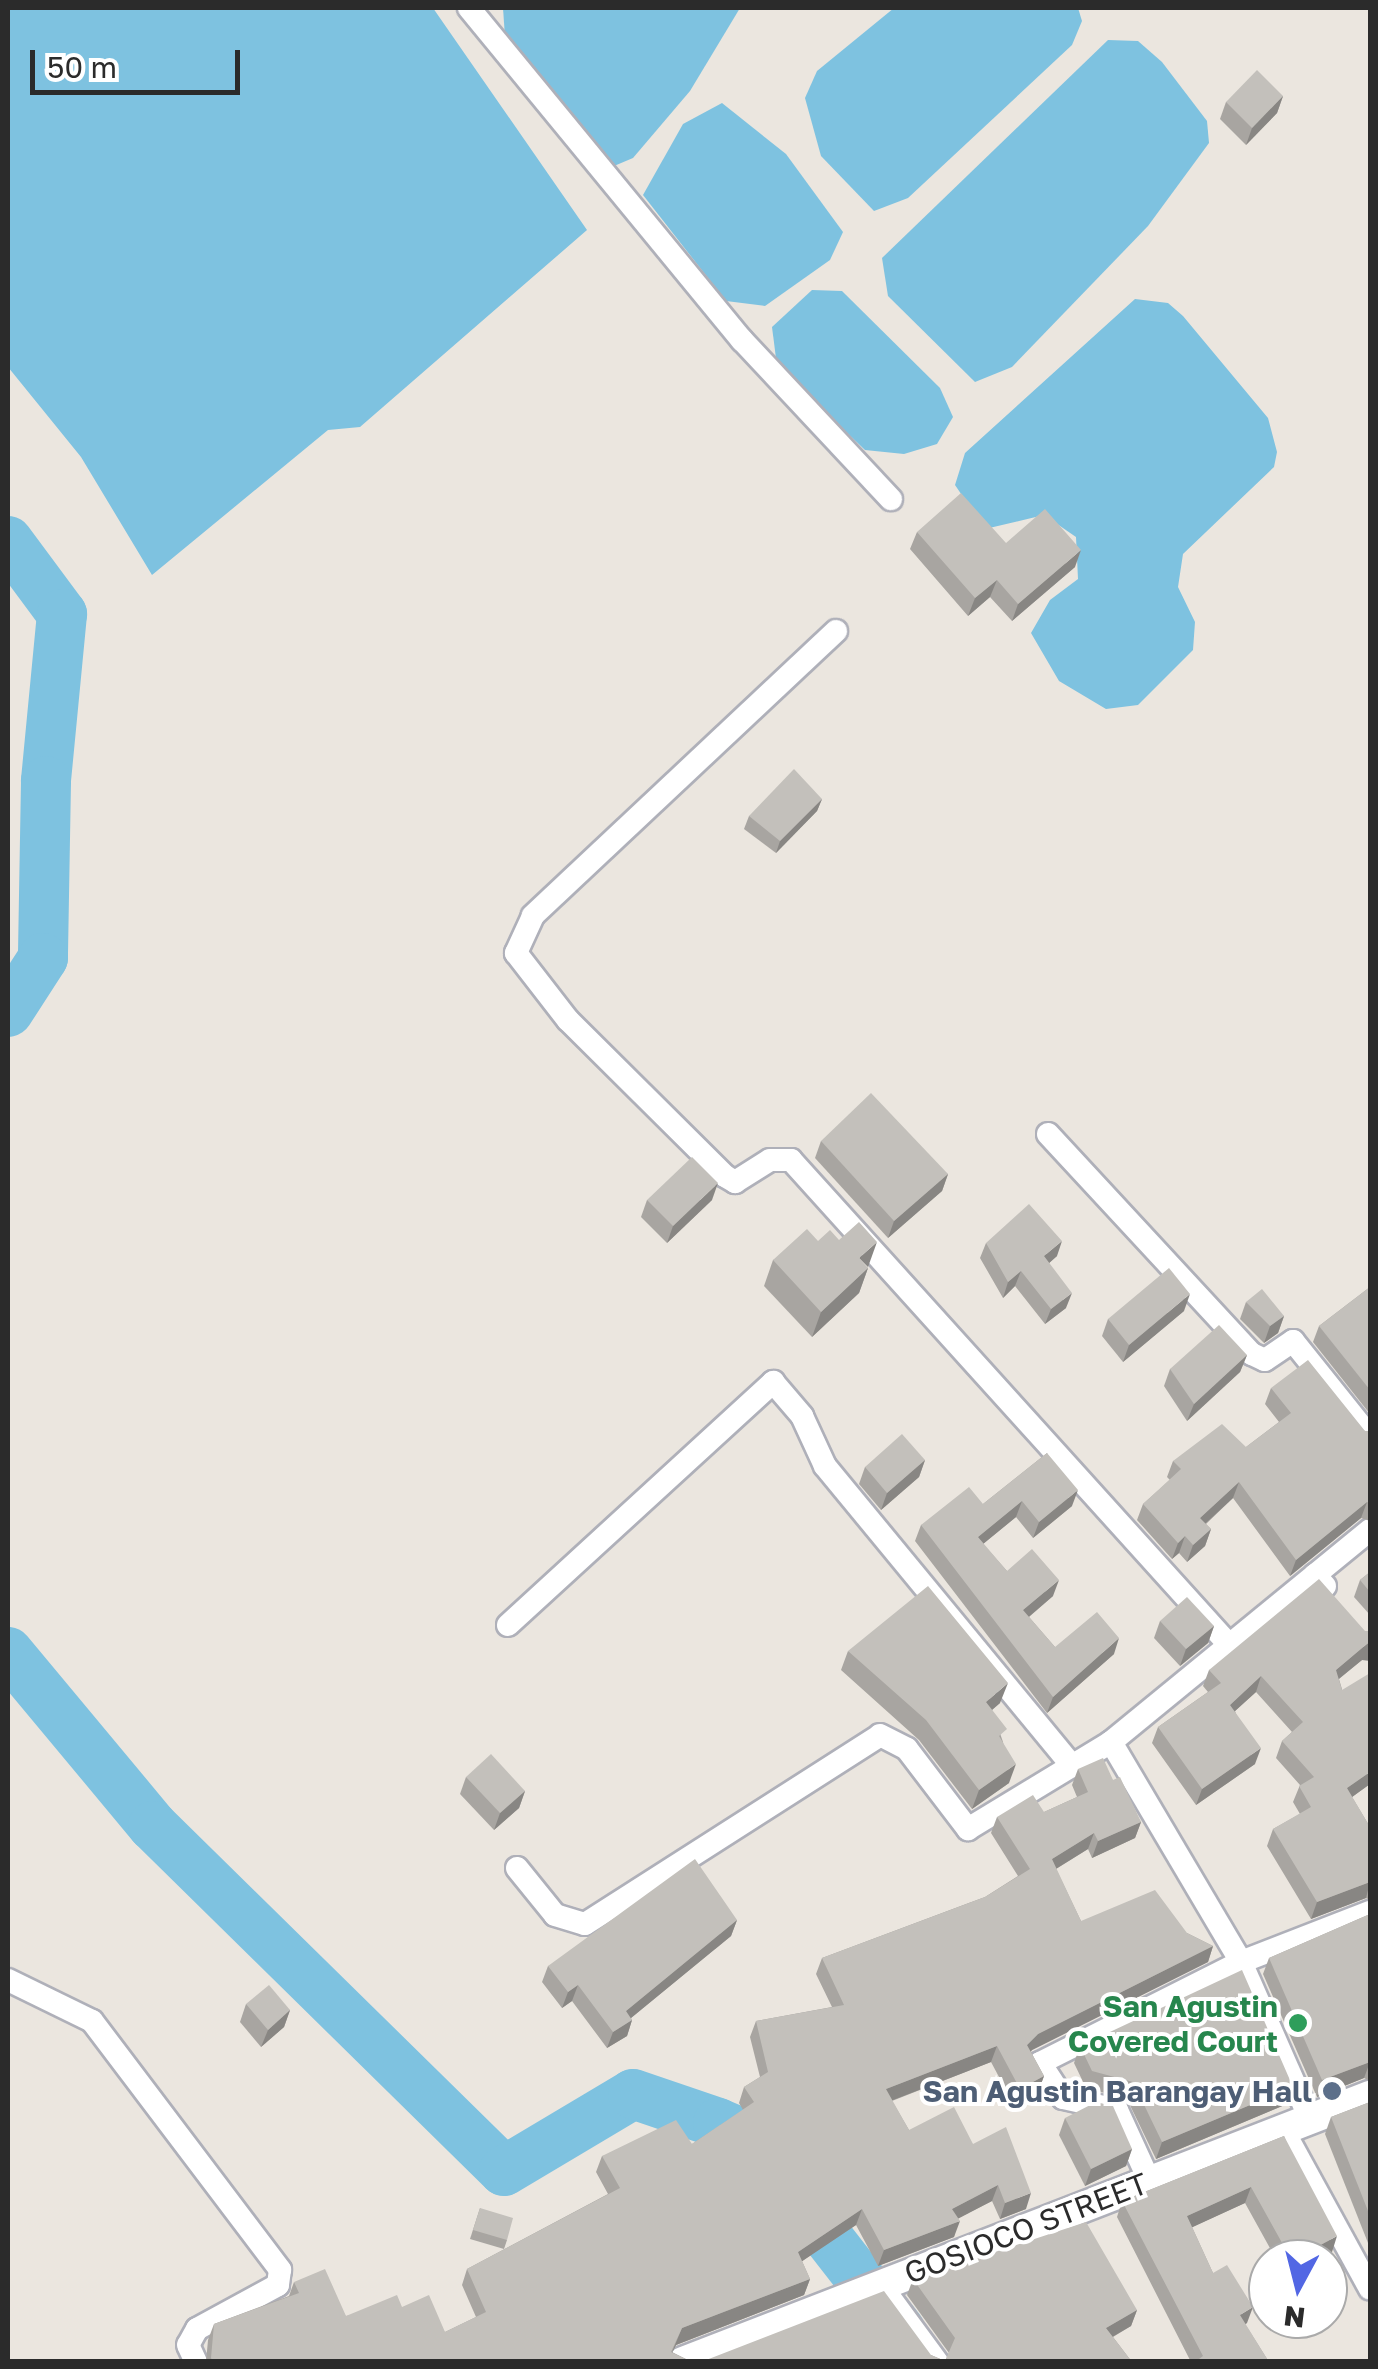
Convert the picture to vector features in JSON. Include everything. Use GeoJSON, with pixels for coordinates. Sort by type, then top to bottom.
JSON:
{"type":"FeatureCollection","features":[{"type":"Feature","properties":{"kind":"street"},"geometry":{"type":"LineString","coordinates":[[470,8],[742,340],[891,498]]}},
{"type":"Feature","properties":{"kind":"street"},"geometry":{"type":"LineString","coordinates":[[836,632],[533,916],[516,953],[568,1020],[725,1176],[735,1182],[770,1160],[791,1160],[1232,1648]]}},
{"type":"Feature","properties":{"kind":"street"},"geometry":{"type":"LineString","coordinates":[[1048,1134],[1252,1354],[1266,1360],[1293,1341],[1370,1437]]}},
{"type":"Feature","properties":{"kind":"street"},"geometry":{"type":"LineString","coordinates":[[508,1625],[773,1382],[802,1416],[824,1466],[1072,1766]]}},
{"type":"Feature","properties":{"kind":"street"},"geometry":{"type":"LineString","coordinates":[[517,1868],[554,1915],[585,1924],[870,1736],[893,1736],[968,1829],[1111,1742],[1232,1648],[1370,1530]]}},
{"type":"Feature","properties":{"kind":"street"},"geometry":{"type":"LineString","coordinates":[[1315,1575],[1348,1612]]}},
{"type":"Feature","properties":{"kind":"street"},"geometry":{"type":"LineString","coordinates":[[1111,1742],[1242,1962],[1296,2124],[1370,2289]]}},
{"type":"Feature","properties":{"kind":"street"},"geometry":{"type":"LineString","coordinates":[[1149,2180],[1117,2110],[1062,2098],[1040,2063],[1242,1962],[1370,1912]]}},
{"type":"Feature","properties":{"kind":"street"},"geometry":{"type":"LineString","coordinates":[[8,1980],[92,2020],[280,2270],[278,2284],[197,2329],[188,2345],[196,2362]]}},
{"type":"Feature","properties":{"kind":"street","name":"GOSIOCO STREET"},"geometry":{"type":"LineString","coordinates":[[682,2362],[1370,2096]]}},
{"type":"Feature","properties":{"kind":"street"},"geometry":{"type":"LineString","coordinates":[[871,2287],[937,2362]]}},
{"type":"Feature","properties":{"kind":"water"},"geometry":{"type":"Polygon","coordinates":[[[8,8],[433,8],[587,230],[360,427],[328,430],[152,575],[81,457],[8,367],[8,8]]]}},
{"type":"Feature","properties":{"kind":"water"},"geometry":{"type":"Polygon","coordinates":[[[503,8],[740,8],[690,91],[633,158],[614,166],[505,37],[503,8]]]}},
{"type":"Feature","properties":{"kind":"water"},"geometry":{"type":"Polygon","coordinates":[[[894,8],[1078,8],[1082,21],[1072,45],[908,198],[874,211],[821,156],[805,98],[817,71],[894,8]]]}},
{"type":"Feature","properties":{"kind":"water"},"geometry":{"type":"Polygon","coordinates":[[[1108,40],[1138,41],[1162,62],[1207,121],[1209,143],[1148,226],[1012,367],[975,382],[888,296],[882,258],[1108,40]]]}},
{"type":"Feature","properties":{"kind":"water"},"geometry":{"type":"Polygon","coordinates":[[[722,103],[786,154],[843,232],[830,260],[765,306],[726,301],[643,195],[683,124],[722,103]]]}},
{"type":"Feature","properties":{"kind":"water"},"geometry":{"type":"Polygon","coordinates":[[[812,290],[842,291],[940,388],[953,417],[937,444],[904,454],[865,450],[777,366],[772,327],[812,290]]]}},
{"type":"Feature","properties":{"kind":"water"},"geometry":{"type":"Polygon","coordinates":[[[1135,299],[1168,303],[1183,316],[1268,418],[1277,452],[1274,467],[1183,554],[1178,587],[1195,622],[1193,650],[1138,705],[1106,709],[1059,681],[1031,633],[1050,600],[1078,579],[1076,537],[1044,515],[985,529],[955,485],[965,453],[1135,299]]]}},
{"type":"Feature","properties":{"kind":"building"},"geometry":{"type":"Polygon","coordinates":[[[1257,70],[1283,96],[1252,128],[1226,102],[1257,70]]]}},
{"type":"Feature","properties":{"kind":"building"},"geometry":{"type":"Polygon","coordinates":[[[961,493],[1006,543],[1045,509],[1081,550],[1018,604],[997,580],[975,598],[917,532],[961,493]]]}},
{"type":"Feature","properties":{"kind":"building"},"geometry":{"type":"Polygon","coordinates":[[[794,769],[822,799],[780,841],[749,816],[794,769]]]}},
{"type":"Feature","properties":{"kind":"building"},"geometry":{"type":"Polygon","coordinates":[[[871,1093],[948,1174],[894,1221],[821,1141],[871,1093]]]}},
{"type":"Feature","properties":{"kind":"building"},"geometry":{"type":"Polygon","coordinates":[[[692,1157],[718,1183],[673,1226],[647,1200],[692,1157]]]}},
{"type":"Feature","properties":{"kind":"building"},"geometry":{"type":"Polygon","coordinates":[[[1029,1204],[1062,1241],[1044,1256],[1072,1293],[1051,1309],[1021,1271],[1008,1282],[986,1243],[1029,1204]]]}},
{"type":"Feature","properties":{"kind":"building"},"geometry":{"type":"Polygon","coordinates":[[[859,1222],[877,1242],[859,1258],[868,1268],[821,1312],[773,1260],[807,1229],[818,1241],[830,1230],[839,1240],[859,1222]]]}},
{"type":"Feature","properties":{"kind":"building"},"geometry":{"type":"Polygon","coordinates":[[[1169,1268],[1190,1294],[1129,1345],[1108,1319],[1169,1268]]]}},
{"type":"Feature","properties":{"kind":"building"},"geometry":{"type":"Polygon","coordinates":[[[1370,1287],[1370,1390],[1319,1326],[1370,1287]]]}},
{"type":"Feature","properties":{"kind":"building"},"geometry":{"type":"Polygon","coordinates":[[[1262,1289],[1284,1316],[1270,1326],[1246,1302],[1262,1289]]]}},
{"type":"Feature","properties":{"kind":"building"},"geometry":{"type":"Polygon","coordinates":[[[1219,1325],[1247,1355],[1194,1404],[1170,1369],[1219,1325]]]}},
{"type":"Feature","properties":{"kind":"building"},"geometry":{"type":"Polygon","coordinates":[[[1308,1360],[1365,1431],[1370,1431],[1370,1503],[1296,1560],[1239,1482],[1200,1518],[1211,1529],[1193,1545],[1185,1536],[1178,1543],[1143,1504],[1181,1469],[1173,1461],[1222,1424],[1246,1447],[1291,1413],[1271,1388],[1308,1360]]]}},
{"type":"Feature","properties":{"kind":"building"},"geometry":{"type":"Polygon","coordinates":[[[902,1434],[925,1460],[887,1493],[865,1467],[902,1434]]]}},
{"type":"Feature","properties":{"kind":"building"},"geometry":{"type":"Polygon","coordinates":[[[1047,1453],[1078,1490],[1039,1522],[1022,1501],[978,1537],[1007,1571],[1032,1549],[1059,1580],[1023,1610],[1055,1647],[1097,1612],[1119,1638],[1053,1697],[921,1525],[969,1487],[983,1504],[1047,1453]]]}},
{"type":"Feature","properties":{"kind":"building"},"geometry":{"type":"Polygon","coordinates":[[[1370,1572],[1370,1592],[1360,1580],[1370,1572]]]}},
{"type":"Feature","properties":{"kind":"building"},"geometry":{"type":"Polygon","coordinates":[[[1319,1579],[1365,1631],[1370,1631],[1370,1644],[1336,1670],[1342,1690],[1370,1673],[1370,1772],[1347,1788],[1370,1827],[1370,1882],[1317,1902],[1273,1829],[1311,1807],[1299,1786],[1314,1777],[1282,1741],[1303,1722],[1261,1676],[1230,1705],[1261,1748],[1202,1789],[1158,1727],[1221,1683],[1209,1670],[1319,1579]]]}},
{"type":"Feature","properties":{"kind":"building"},"geometry":{"type":"Polygon","coordinates":[[[928,1586],[1008,1683],[986,1702],[1007,1729],[999,1736],[1016,1764],[979,1790],[926,1720],[848,1651],[928,1586]]]}},
{"type":"Feature","properties":{"kind":"building"},"geometry":{"type":"Polygon","coordinates":[[[1187,1597],[1214,1626],[1186,1649],[1160,1621],[1187,1597]]]}},
{"type":"Feature","properties":{"kind":"building"},"geometry":{"type":"Polygon","coordinates":[[[491,1754],[525,1791],[500,1813],[466,1777],[491,1754]]]}},
{"type":"Feature","properties":{"kind":"building"},"geometry":{"type":"Polygon","coordinates":[[[1103,1758],[1113,1780],[1120,1777],[1141,1822],[1098,1841],[1094,1833],[1052,1859],[1081,1921],[1155,1890],[1187,1933],[1213,1946],[1038,2034],[1027,2045],[1044,2076],[1020,2089],[997,2046],[886,2089],[909,2130],[954,2107],[973,2144],[1006,2127],[1031,2193],[1005,2203],[998,2185],[952,2209],[960,2221],[884,2250],[862,2209],[798,2252],[810,2279],[682,2328],[671,2352],[692,2362],[213,2362],[214,2324],[299,2293],[294,2282],[325,2269],[346,2316],[397,2295],[402,2307],[429,2295],[445,2332],[486,2312],[467,2269],[620,2188],[602,2156],[676,2120],[692,2144],[754,2102],[744,2087],[768,2072],[756,2021],[844,2005],[822,1958],[985,1897],[1030,1869],[997,1817],[1033,1795],[1044,1812],[1088,1792],[1078,1769],[1103,1758]]]}},
{"type":"Feature","properties":{"kind":"building"},"geometry":{"type":"Polygon","coordinates":[[[695,1859],[737,1920],[626,2011],[632,2020],[613,2032],[578,1985],[568,1992],[548,1966],[695,1859]]]}},
{"type":"Feature","properties":{"kind":"building"},"geometry":{"type":"Polygon","coordinates":[[[1370,1914],[1370,2062],[1322,2080],[1269,1958],[1370,1914]]]}},
{"type":"Feature","properties":{"kind":"building"},"geometry":{"type":"Polygon","coordinates":[[[1242,1970],[1293,2087],[1162,2142],[1133,2082],[1092,2071],[1080,2046],[1242,1970]]]}},
{"type":"Feature","properties":{"kind":"building"},"geometry":{"type":"Polygon","coordinates":[[[269,1985],[290,2010],[268,2030],[246,2004],[269,1985]]]}},
{"type":"Feature","properties":{"kind":"building"},"geometry":{"type":"Polygon","coordinates":[[[1096,2102],[1113,2106],[1132,2149],[1091,2169],[1065,2118],[1096,2102]]]}},
{"type":"Feature","properties":{"kind":"building"},"geometry":{"type":"Polygon","coordinates":[[[1370,2102],[1370,2216],[1331,2117],[1370,2102]]]}},
{"type":"Feature","properties":{"kind":"building"},"geometry":{"type":"Polygon","coordinates":[[[1284,2136],[1337,2236],[1280,2239],[1251,2187],[1187,2216],[1213,2273],[1227,2265],[1248,2299],[1248,2310],[1240,2315],[1248,2328],[1248,2339],[1255,2339],[1269,2362],[1195,2362],[1203,2356],[1122,2201],[1284,2136]]]}},
{"type":"Feature","properties":{"kind":"building"},"geometry":{"type":"Polygon","coordinates":[[[480,2208],[513,2218],[507,2240],[473,2230],[480,2208]]]}},
{"type":"Feature","properties":{"kind":"building"},"geometry":{"type":"Polygon","coordinates":[[[1086,2222],[1137,2310],[1106,2328],[1132,2362],[701,2362],[884,2291],[931,2355],[945,2361],[955,2338],[913,2279],[1086,2222]]]}},
{"type":"Feature","properties":{"kind":"waterway"},"geometry":{"type":"LineString","coordinates":[[8,541],[62,614],[46,781],[43,958],[8,1012]]}},
{"type":"Feature","properties":{"kind":"waterway"},"geometry":{"type":"LineString","coordinates":[[8,1652],[153,1826],[504,2171],[633,2094],[718,2123],[749,2136],[900,2330]]}},
{"type":"Feature","properties":{"kind":"place","name":"San Agustin Covered Court"},"geometry":{"type":"Point","coordinates":[1298,2023]}},
{"type":"Feature","properties":{"kind":"place","name":"San Agustin Barangay Hall"},"geometry":{"type":"Point","coordinates":[1332,2091]}}]}
